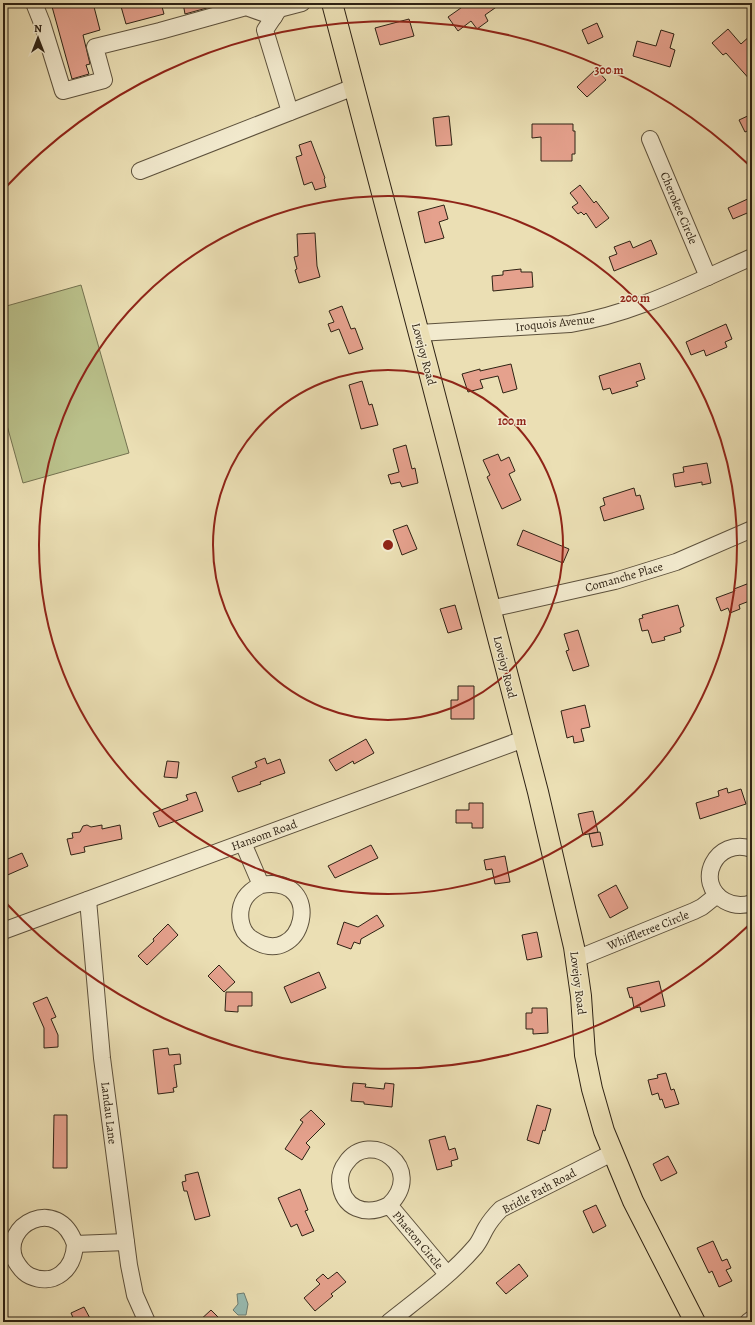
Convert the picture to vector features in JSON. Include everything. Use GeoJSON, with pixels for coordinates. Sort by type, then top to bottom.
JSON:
{"type":"FeatureCollection","features":[{"type":"Feature","properties":{"kind":"main road","name":"Lovejoy Road"},"geometry":{"type":"LineString","coordinates":[[332,3],[419,333],[548,837],[576,959],[581,996],[586,1062],[592,1089],[604,1132],[632,1201],[695,1322]]}},
{"type":"Feature","properties":{"kind":"street"},"geometry":{"type":"LineString","coordinates":[[34,3],[42,23],[63,91],[104,80],[96,47],[246,7],[274,17]]}},
{"type":"Feature","properties":{"kind":"street"},"geometry":{"type":"LineString","coordinates":[[290,112],[266,30],[279,9],[302,3]]}},
{"type":"Feature","properties":{"kind":"street"},"geometry":{"type":"LineString","coordinates":[[140,171],[354,87]]}},
{"type":"Feature","properties":{"kind":"street","name":"Cherokee Circle"},"geometry":{"type":"LineString","coordinates":[[650,139],[708,277]]}},
{"type":"Feature","properties":{"kind":"street","name":"Iroquois Avenue"},"geometry":{"type":"LineString","coordinates":[[419,333],[570,324],[593,320],[645,304],[752,257]]}},
{"type":"Feature","properties":{"kind":"street","name":"Comanche Place"},"geometry":{"type":"LineString","coordinates":[[490,609],[615,581],[676,562],[752,529]]}},
{"type":"Feature","properties":{"kind":"street","name":"Hansom Road"},"geometry":{"type":"LineString","coordinates":[[3,931],[524,739]]}},
{"type":"Feature","properties":{"kind":"street"},"geometry":{"type":"LineString","coordinates":[[243,843],[261,885]]}},
{"type":"Feature","properties":{"kind":"street"},"geometry":{"type":"LineString","coordinates":[[752,849],[745,846],[733,847],[722,852],[717,856],[711,866],[710,878],[711,884],[717,895],[722,900],[741,906],[752,903]]}},
{"type":"Feature","properties":{"kind":"street","name":"Whiffletree Circle"},"geometry":{"type":"LineString","coordinates":[[576,959],[698,909],[717,895]]}},
{"type":"Feature","properties":{"kind":"street","name":"Landau Lane"},"geometry":{"type":"LineString","coordinates":[[88,900],[102,1058],[129,1265],[136,1294],[147,1322]]}},
{"type":"Feature","properties":{"kind":"street","name":"Bridle Path Road"},"geometry":{"type":"LineString","coordinates":[[389,1322],[437,1284],[474,1247],[481,1239],[486,1227],[501,1209],[612,1153]]}},
{"type":"Feature","properties":{"kind":"street","name":"Phaeton Circle"},"geometry":{"type":"LineString","coordinates":[[389,1205],[447,1274]]}},
{"type":"Feature","properties":{"kind":"street"},"geometry":{"type":"LineString","coordinates":[[75,1244],[126,1242]]}},
{"type":"Feature","properties":{"kind":"street"},"geometry":{"type":"LineString","coordinates":[[748,1322],[752,1319]]}},
{"type":"Feature","properties":{"kind":"green space"},"geometry":{"type":"Polygon","coordinates":[[[81,285],[129,453],[23,483],[3,411],[3,307],[81,285]]]}},
{"type":"Feature","properties":{"kind":"water"},"geometry":{"type":"Polygon","coordinates":[[[244,1293],[248,1304],[246,1315],[238,1315],[233,1310],[238,1304],[237,1294],[244,1293]]]}},
{"type":"Feature","properties":{"kind":"building"},"geometry":{"type":"Polygon","coordinates":[[[51,3],[93,3],[100,30],[83,35],[90,64],[86,65],[89,74],[72,79],[51,3]]]}},
{"type":"Feature","properties":{"kind":"building"},"geometry":{"type":"Polygon","coordinates":[[[120,3],[161,3],[164,14],[126,24],[120,3]]]}},
{"type":"Feature","properties":{"kind":"building"},"geometry":{"type":"Polygon","coordinates":[[[183,3],[225,3],[185,14],[183,3]]]}},
{"type":"Feature","properties":{"kind":"building"},"geometry":{"type":"Polygon","coordinates":[[[468,3],[502,3],[485,15],[488,21],[477,29],[471,21],[458,31],[448,17],[468,3]]]}},
{"type":"Feature","properties":{"kind":"building"},"geometry":{"type":"Polygon","coordinates":[[[409,19],[414,36],[380,45],[375,28],[409,19]]]}},
{"type":"Feature","properties":{"kind":"building"},"geometry":{"type":"Polygon","coordinates":[[[597,23],[603,37],[588,44],[582,30],[597,23]]]}},
{"type":"Feature","properties":{"kind":"building"},"geometry":{"type":"Polygon","coordinates":[[[728,29],[741,44],[752,34],[752,82],[726,53],[723,55],[712,43],[728,29]]]}},
{"type":"Feature","properties":{"kind":"building"},"geometry":{"type":"Polygon","coordinates":[[[661,30],[674,34],[670,48],[675,50],[670,67],[633,56],[637,41],[656,46],[661,30]]]}},
{"type":"Feature","properties":{"kind":"building"},"geometry":{"type":"Polygon","coordinates":[[[596,69],[606,80],[587,97],[577,87],[596,69]]]}},
{"type":"Feature","properties":{"kind":"building"},"geometry":{"type":"Polygon","coordinates":[[[752,114],[752,129],[745,132],[739,120],[752,114]]]}},
{"type":"Feature","properties":{"kind":"building"},"geometry":{"type":"Polygon","coordinates":[[[449,116],[452,145],[436,146],[433,118],[449,116]]]}},
{"type":"Feature","properties":{"kind":"building"},"geometry":{"type":"Polygon","coordinates":[[[532,124],[573,124],[573,131],[575,131],[575,154],[572,154],[572,161],[541,161],[541,137],[532,138],[532,124]]]}},
{"type":"Feature","properties":{"kind":"building"},"geometry":{"type":"Polygon","coordinates":[[[311,141],[325,178],[326,187],[315,190],[312,182],[304,185],[296,157],[302,155],[299,145],[311,141]]]}},
{"type":"Feature","properties":{"kind":"building"},"geometry":{"type":"Polygon","coordinates":[[[580,185],[594,203],[596,201],[609,218],[596,228],[586,213],[584,215],[581,212],[578,214],[572,207],[578,203],[570,193],[580,185]]]}},
{"type":"Feature","properties":{"kind":"building"},"geometry":{"type":"Polygon","coordinates":[[[752,197],[752,211],[733,219],[728,208],[752,197]]]}},
{"type":"Feature","properties":{"kind":"building"},"geometry":{"type":"Polygon","coordinates":[[[444,205],[448,219],[439,222],[444,238],[425,243],[418,212],[444,205]]]}},
{"type":"Feature","properties":{"kind":"building"},"geometry":{"type":"Polygon","coordinates":[[[315,233],[317,266],[320,277],[299,283],[295,270],[297,269],[294,257],[298,256],[297,234],[315,233]]]}},
{"type":"Feature","properties":{"kind":"building"},"geometry":{"type":"Polygon","coordinates":[[[651,240],[657,254],[614,271],[609,257],[617,254],[614,247],[630,241],[633,248],[651,240]]]}},
{"type":"Feature","properties":{"kind":"building"},"geometry":{"type":"Polygon","coordinates":[[[521,269],[521,272],[532,272],[533,287],[493,291],[492,276],[503,275],[503,271],[521,269]]]}},
{"type":"Feature","properties":{"kind":"building"},"geometry":{"type":"Polygon","coordinates":[[[342,306],[351,329],[355,328],[363,349],[349,354],[339,329],[331,332],[328,324],[334,322],[329,311],[342,306]]]}},
{"type":"Feature","properties":{"kind":"building"},"geometry":{"type":"Polygon","coordinates":[[[726,324],[732,339],[725,342],[727,347],[706,356],[704,350],[691,355],[686,342],[726,324]]]}},
{"type":"Feature","properties":{"kind":"building"},"geometry":{"type":"Polygon","coordinates":[[[640,363],[645,379],[636,382],[638,386],[612,394],[610,388],[603,390],[599,376],[640,363]]]}},
{"type":"Feature","properties":{"kind":"building"},"geometry":{"type":"Polygon","coordinates":[[[511,364],[517,389],[503,393],[498,376],[480,380],[483,388],[468,392],[462,374],[480,369],[480,371],[511,364]]]}},
{"type":"Feature","properties":{"kind":"building"},"geometry":{"type":"Polygon","coordinates":[[[362,381],[369,405],[372,404],[378,425],[361,429],[349,385],[362,381]]]}},
{"type":"Feature","properties":{"kind":"building"},"geometry":{"type":"Polygon","coordinates":[[[406,445],[412,469],[415,468],[418,483],[402,487],[400,482],[391,484],[388,475],[399,472],[393,449],[406,445]]]}},
{"type":"Feature","properties":{"kind":"building"},"geometry":{"type":"Polygon","coordinates":[[[498,454],[501,461],[509,457],[515,471],[509,474],[521,500],[502,509],[487,477],[490,475],[483,460],[498,454]]]}},
{"type":"Feature","properties":{"kind":"building"},"geometry":{"type":"Polygon","coordinates":[[[707,463],[711,483],[702,485],[702,482],[675,487],[673,474],[684,472],[683,467],[707,463]]]}},
{"type":"Feature","properties":{"kind":"building"},"geometry":{"type":"Polygon","coordinates":[[[634,488],[636,496],[640,495],[644,509],[604,521],[600,507],[605,505],[603,498],[634,488]]]}},
{"type":"Feature","properties":{"kind":"building"},"geometry":{"type":"Polygon","coordinates":[[[407,525],[417,549],[402,555],[393,530],[407,525]]]}},
{"type":"Feature","properties":{"kind":"building"},"geometry":{"type":"Polygon","coordinates":[[[523,530],[569,549],[563,563],[517,545],[523,530]]]}},
{"type":"Feature","properties":{"kind":"building"},"geometry":{"type":"Polygon","coordinates":[[[752,582],[752,600],[739,605],[740,609],[730,613],[728,608],[721,611],[716,598],[735,591],[734,589],[752,582]]]}},
{"type":"Feature","properties":{"kind":"building"},"geometry":{"type":"Polygon","coordinates":[[[455,605],[462,629],[448,633],[440,609],[455,605]]]}},
{"type":"Feature","properties":{"kind":"building"},"geometry":{"type":"Polygon","coordinates":[[[678,605],[684,626],[680,628],[681,632],[664,637],[665,640],[652,643],[648,630],[642,631],[639,619],[643,618],[642,615],[678,605]]]}},
{"type":"Feature","properties":{"kind":"building"},"geometry":{"type":"Polygon","coordinates":[[[578,630],[589,666],[573,671],[566,651],[569,650],[564,634],[578,630]]]}},
{"type":"Feature","properties":{"kind":"building"},"geometry":{"type":"Polygon","coordinates":[[[458,686],[474,686],[474,719],[451,719],[451,700],[458,700],[458,686]]]}},
{"type":"Feature","properties":{"kind":"building"},"geometry":{"type":"Polygon","coordinates":[[[585,705],[590,727],[581,729],[584,741],[574,743],[573,736],[567,738],[561,711],[585,705]]]}},
{"type":"Feature","properties":{"kind":"building"},"geometry":{"type":"Polygon","coordinates":[[[366,739],[374,753],[354,764],[353,761],[336,771],[329,760],[366,739]]]}},
{"type":"Feature","properties":{"kind":"building"},"geometry":{"type":"Polygon","coordinates":[[[265,758],[267,764],[280,759],[285,773],[260,782],[261,784],[238,792],[232,777],[257,767],[255,762],[265,758]]]}},
{"type":"Feature","properties":{"kind":"building"},"geometry":{"type":"Polygon","coordinates":[[[167,761],[179,762],[177,778],[164,777],[167,761]]]}},
{"type":"Feature","properties":{"kind":"building"},"geometry":{"type":"Polygon","coordinates":[[[727,788],[728,793],[741,789],[746,804],[700,819],[696,803],[719,796],[718,791],[727,788]]]}},
{"type":"Feature","properties":{"kind":"building"},"geometry":{"type":"Polygon","coordinates":[[[196,792],[203,811],[159,827],[153,813],[188,800],[186,795],[196,792]]]}},
{"type":"Feature","properties":{"kind":"building"},"geometry":{"type":"Polygon","coordinates":[[[469,803],[483,803],[483,828],[472,828],[472,823],[456,823],[456,810],[469,810],[469,803]]]}},
{"type":"Feature","properties":{"kind":"building"},"geometry":{"type":"Polygon","coordinates":[[[593,811],[598,832],[583,835],[578,814],[593,811]]]}},
{"type":"Feature","properties":{"kind":"building"},"geometry":{"type":"Polygon","coordinates":[[[87,825],[91,827],[102,825],[102,829],[120,825],[122,839],[84,847],[85,852],[71,855],[67,839],[73,838],[72,833],[80,832],[83,826],[87,825]]]}},
{"type":"Feature","properties":{"kind":"building"},"geometry":{"type":"Polygon","coordinates":[[[600,832],[603,845],[592,847],[589,834],[600,832]]]}},
{"type":"Feature","properties":{"kind":"building"},"geometry":{"type":"Polygon","coordinates":[[[371,845],[378,858],[335,878],[328,866],[371,845]]]}},
{"type":"Feature","properties":{"kind":"building"},"geometry":{"type":"Polygon","coordinates":[[[22,853],[28,866],[3,877],[3,861],[22,853]]]}},
{"type":"Feature","properties":{"kind":"building"},"geometry":{"type":"Polygon","coordinates":[[[505,856],[510,882],[495,884],[492,869],[486,870],[484,860],[505,856]]]}},
{"type":"Feature","properties":{"kind":"building"},"geometry":{"type":"Polygon","coordinates":[[[616,885],[628,908],[610,918],[598,895],[616,885]]]}},
{"type":"Feature","properties":{"kind":"building"},"geometry":{"type":"Polygon","coordinates":[[[377,915],[384,926],[361,939],[360,944],[354,942],[351,949],[337,944],[344,922],[358,927],[377,915]]]}},
{"type":"Feature","properties":{"kind":"building"},"geometry":{"type":"Polygon","coordinates":[[[168,924],[178,935],[147,965],[138,956],[154,941],[153,939],[168,924]]]}},
{"type":"Feature","properties":{"kind":"building"},"geometry":{"type":"Polygon","coordinates":[[[537,932],[542,957],[527,960],[522,935],[537,932]]]}},
{"type":"Feature","properties":{"kind":"building"},"geometry":{"type":"Polygon","coordinates":[[[219,965],[235,982],[224,992],[208,976],[219,965]]]}},
{"type":"Feature","properties":{"kind":"building"},"geometry":{"type":"Polygon","coordinates":[[[319,972],[326,988],[291,1003],[284,987],[319,972]]]}},
{"type":"Feature","properties":{"kind":"building"},"geometry":{"type":"Polygon","coordinates":[[[659,981],[665,1006],[641,1012],[640,1007],[634,1008],[632,997],[630,998],[627,988],[659,981]]]}},
{"type":"Feature","properties":{"kind":"building"},"geometry":{"type":"Polygon","coordinates":[[[226,992],[252,992],[252,1006],[238,1006],[238,1012],[225,1011],[226,992]]]}},
{"type":"Feature","properties":{"kind":"building"},"geometry":{"type":"Polygon","coordinates":[[[47,997],[56,1017],[51,1019],[58,1035],[58,1047],[44,1048],[44,1028],[33,1003],[47,997]]]}},
{"type":"Feature","properties":{"kind":"building"},"geometry":{"type":"Polygon","coordinates":[[[532,1008],[547,1008],[548,1033],[533,1034],[533,1029],[526,1029],[526,1013],[532,1013],[532,1008]]]}},
{"type":"Feature","properties":{"kind":"building"},"geometry":{"type":"Polygon","coordinates":[[[168,1048],[169,1055],[180,1054],[181,1064],[174,1065],[177,1087],[173,1088],[174,1092],[158,1094],[153,1050],[168,1048]]]}},
{"type":"Feature","properties":{"kind":"building"},"geometry":{"type":"Polygon","coordinates":[[[666,1073],[671,1090],[674,1089],[679,1104],[665,1108],[658,1093],[652,1095],[648,1080],[658,1078],[657,1075],[666,1073]]]}},
{"type":"Feature","properties":{"kind":"building"},"geometry":{"type":"Polygon","coordinates":[[[353,1083],[366,1084],[365,1087],[384,1089],[385,1083],[394,1084],[392,1107],[351,1101],[353,1083]]]}},
{"type":"Feature","properties":{"kind":"building"},"geometry":{"type":"Polygon","coordinates":[[[537,1105],[551,1109],[545,1131],[543,1130],[539,1144],[527,1140],[537,1105]]]}},
{"type":"Feature","properties":{"kind":"building"},"geometry":{"type":"Polygon","coordinates":[[[311,1110],[325,1124],[306,1143],[310,1147],[302,1160],[285,1149],[303,1122],[300,1120],[311,1110]]]}},
{"type":"Feature","properties":{"kind":"building"},"geometry":{"type":"Polygon","coordinates":[[[54,1115],[67,1115],[67,1168],[53,1168],[54,1115]]]}},
{"type":"Feature","properties":{"kind":"building"},"geometry":{"type":"Polygon","coordinates":[[[445,1136],[449,1150],[455,1148],[458,1159],[451,1161],[452,1166],[437,1170],[429,1140],[445,1136]]]}},
{"type":"Feature","properties":{"kind":"building"},"geometry":{"type":"Polygon","coordinates":[[[668,1156],[677,1173],[661,1181],[653,1164],[668,1156]]]}},
{"type":"Feature","properties":{"kind":"building"},"geometry":{"type":"Polygon","coordinates":[[[198,1172],[210,1216],[195,1220],[187,1191],[184,1191],[182,1182],[186,1181],[185,1175],[198,1172]]]}},
{"type":"Feature","properties":{"kind":"building"},"geometry":{"type":"Polygon","coordinates":[[[300,1189],[308,1210],[305,1211],[314,1231],[302,1236],[297,1224],[291,1227],[278,1198],[300,1189]]]}},
{"type":"Feature","properties":{"kind":"building"},"geometry":{"type":"Polygon","coordinates":[[[596,1205],[606,1226],[593,1233],[583,1211],[596,1205]]]}},
{"type":"Feature","properties":{"kind":"building"},"geometry":{"type":"Polygon","coordinates":[[[713,1241],[722,1261],[727,1259],[731,1268],[726,1270],[732,1281],[719,1287],[712,1271],[709,1273],[697,1248],[713,1241]]]}},
{"type":"Feature","properties":{"kind":"building"},"geometry":{"type":"Polygon","coordinates":[[[519,1264],[528,1276],[506,1294],[496,1283],[519,1264]]]}},
{"type":"Feature","properties":{"kind":"building"},"geometry":{"type":"Polygon","coordinates":[[[337,1272],[346,1282],[331,1294],[333,1296],[315,1311],[304,1298],[320,1284],[316,1280],[323,1274],[328,1279],[337,1272]]]}},
{"type":"Feature","properties":{"kind":"building"},"geometry":{"type":"Polygon","coordinates":[[[84,1307],[92,1322],[75,1322],[71,1313],[84,1307]]]}},
{"type":"Feature","properties":{"kind":"building"},"geometry":{"type":"Polygon","coordinates":[[[211,1310],[223,1322],[198,1322],[211,1310]]]}}]}
